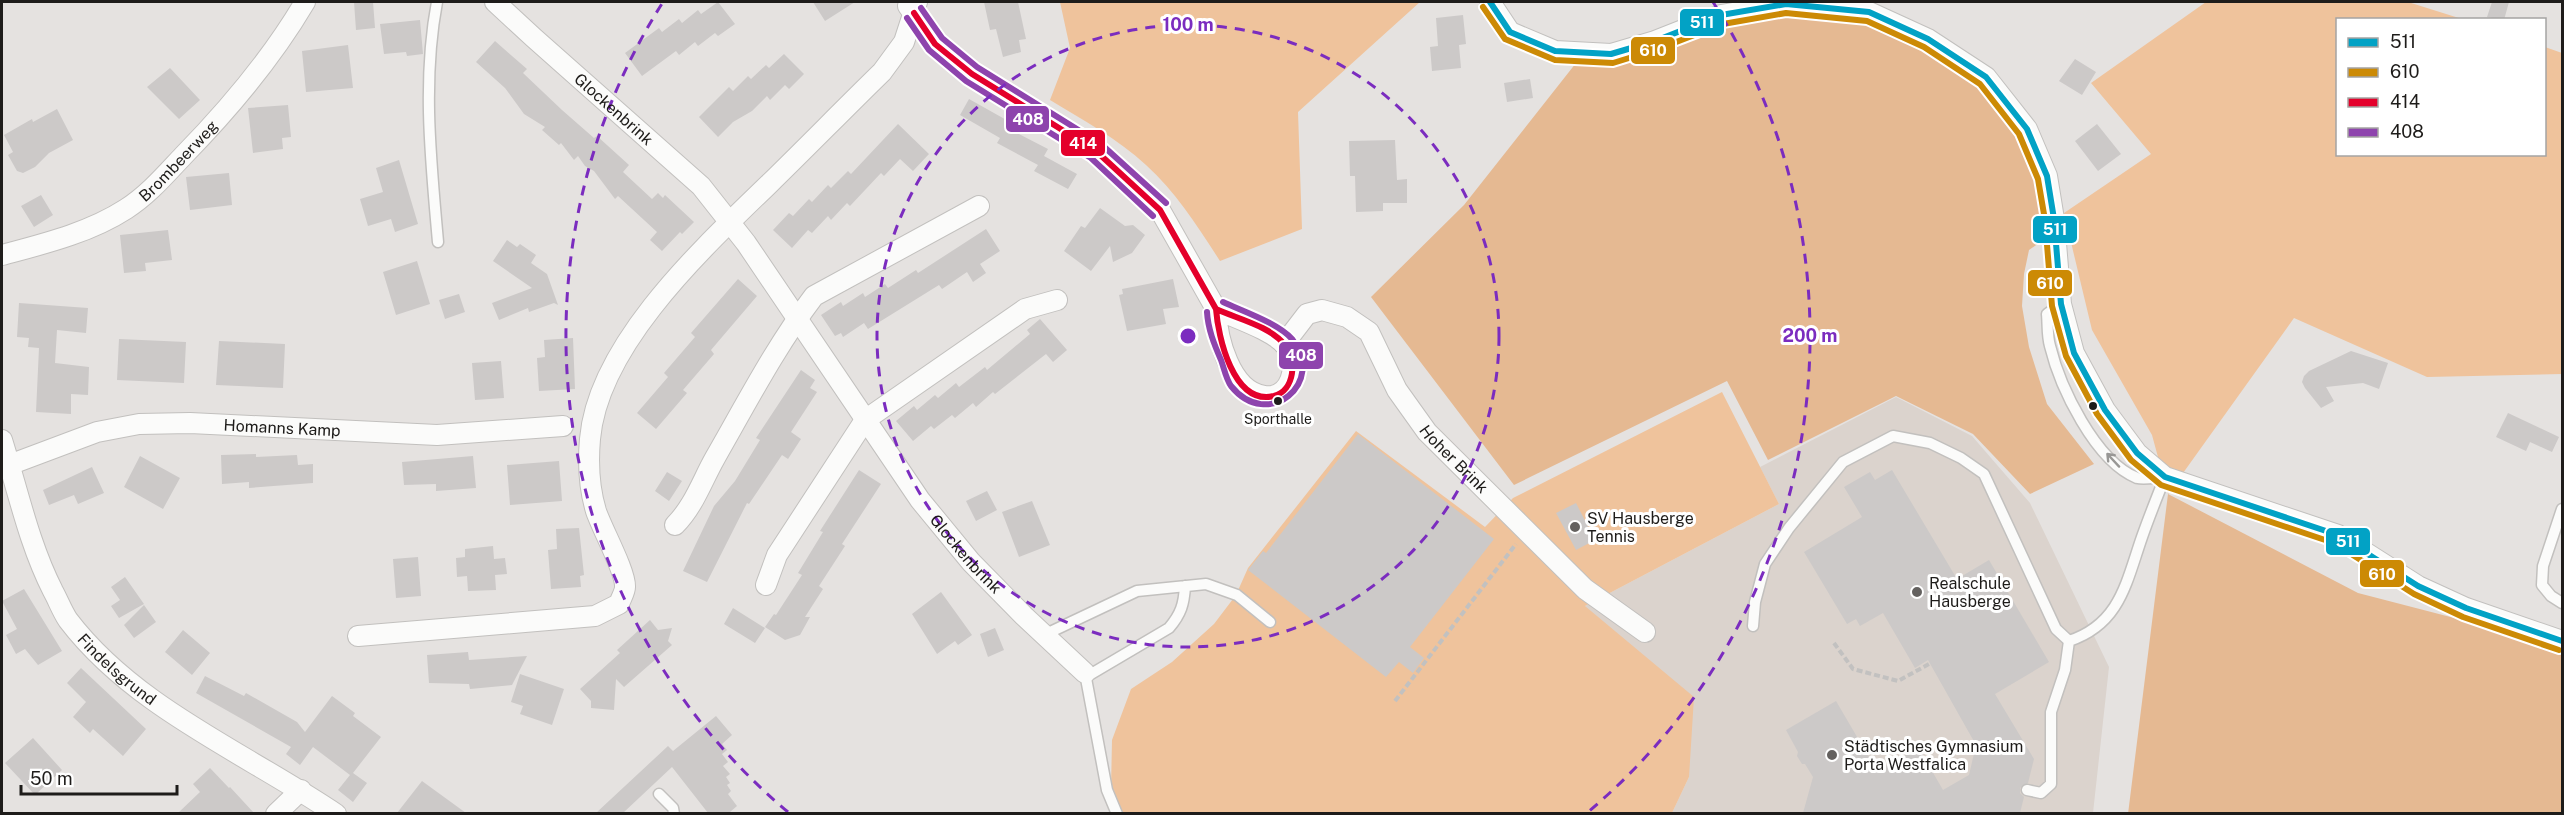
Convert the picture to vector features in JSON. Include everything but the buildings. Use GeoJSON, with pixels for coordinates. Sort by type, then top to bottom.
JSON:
{"type":"FeatureCollection","features":[{"type":"Feature","properties":{"kind":"street","name":"Brombeerweg"},"geometry":{"type":"LineString","coordinates":[[2,255],[82,230],[125,210],[151,190],[214,125],[289,30],[305,2]]}},
{"type":"Feature","properties":{"kind":"street","name":"Glockenbrink"},"geometry":{"type":"LineString","coordinates":[[495,2],[702,186],[730,222],[920,500],[964,553],[1086,675]]}},
{"type":"Feature","properties":{"kind":"street"},"geometry":{"type":"LineString","coordinates":[[1490,2],[1509,32],[1555,51],[1611,54],[1655,41],[1721,15],[1786,4],[1869,12],[1928,39],[1986,77],[2027,129],[2047,176],[2054,219],[2061,304],[2074,353],[2105,410],[2137,453],[2165,477],[2338,535],[2418,586],[2466,608],[2562,641]]}},
{"type":"Feature","properties":{"kind":"street"},"geometry":{"type":"LineString","coordinates":[[358,636],[595,616],[619,603],[625,588],[624,574],[609,546],[596,508],[588,461],[592,425],[602,393],[627,341],[680,274],[882,72],[904,42],[912,5]]}},
{"type":"Feature","properties":{"kind":"street"},"geometry":{"type":"LineString","coordinates":[[912,5],[935,44],[972,74],[1096,151],[1160,210],[1216,309],[1217,326],[1227,357],[1238,380],[1252,392],[1266,396],[1276,395],[1286,387],[1293,373],[1293,357],[1284,344],[1263,330],[1216,309]]}},
{"type":"Feature","properties":{"kind":"street"},"geometry":{"type":"LineString","coordinates":[[675,525],[688,512],[713,461],[796,319],[814,296],[979,206]]}},
{"type":"Feature","properties":{"kind":"street"},"geometry":{"type":"LineString","coordinates":[[766,585],[777,555],[865,420],[1025,309],[1058,300]]}},
{"type":"Feature","properties":{"kind":"street","name":"Hoher Brink"},"geometry":{"type":"LineString","coordinates":[[1284,344],[1307,314],[1322,310],[1347,317],[1369,332],[1397,390],[1427,432],[1585,589],[1645,632]]}},
{"type":"Feature","properties":{"kind":"street","name":"Homanns Kamp"},"geometry":{"type":"LineString","coordinates":[[9,465],[97,432],[139,424],[190,423],[437,435],[563,426]]}},
{"type":"Feature","properties":{"kind":"street","name":"Findelsgrund"},"geometry":{"type":"LineString","coordinates":[[2,440],[42,568],[67,618],[118,674],[189,724],[336,813]]}},
{"type":"Feature","properties":{"kind":"street"},"geometry":{"type":"LineString","coordinates":[[276,813],[301,790]]}},
{"type":"Feature","properties":{"kind":"lane"},"geometry":{"type":"LineString","coordinates":[[437,2],[431,35],[428,123],[438,242]]}},
{"type":"Feature","properties":{"kind":"lane"},"geometry":{"type":"LineString","coordinates":[[2061,304],[2047,314],[2049,344],[2061,383],[2088,432],[2118,466],[2139,478],[2165,477],[2121,599],[2095,629],[2087,635],[2069,640]]}},
{"type":"Feature","properties":{"kind":"lane"},"geometry":{"type":"LineString","coordinates":[[1753,626],[1755,602],[1765,564],[1789,528],[1843,462],[1893,436],[1930,443],[1962,458],[1984,474],[2056,629],[2069,640]]}},
{"type":"Feature","properties":{"kind":"lane"},"geometry":{"type":"LineString","coordinates":[[2562,508],[2543,566],[2542,585],[2551,596],[2562,603]]}},
{"type":"Feature","properties":{"kind":"lane"},"geometry":{"type":"LineString","coordinates":[[1044,635],[1137,591],[1206,584],[1236,595],[1270,622]]}},
{"type":"Feature","properties":{"kind":"lane"},"geometry":{"type":"LineString","coordinates":[[1117,813],[1107,790],[1086,675],[1169,628],[1179,617],[1184,605],[1185,586]]}},
{"type":"Feature","properties":{"kind":"lane"},"geometry":{"type":"LineString","coordinates":[[2027,790],[2041,793],[2051,784],[2051,712],[2066,670],[2069,640]]}},
{"type":"Feature","properties":{"kind":"lane"},"geometry":{"type":"LineString","coordinates":[[658,794],[673,808],[674,813]]}},
{"type":"Feature","properties":{"kind":"path"},"geometry":{"type":"LineString","coordinates":[[1395,701],[1526,532]]}},
{"type":"Feature","properties":{"kind":"path"},"geometry":{"type":"LineString","coordinates":[[1834,643],[1853,669],[1898,681],[1929,664]]}},
{"type":"Feature","properties":{"kind":"shaded area"},"geometry":{"type":"Polygon","coordinates":[[[1060,2],[1420,2],[1298,112],[1302,229],[1220,261],[1177,198],[1157,175],[1112,138],[1050,100],[1070,48],[1060,2]]]}},
{"type":"Feature","properties":{"kind":"shaded area"},"geometry":{"type":"Polygon","coordinates":[[[2206,2],[2408,2],[2459,18],[2336,18],[2336,156],[2546,156],[2546,47],[2562,53],[2562,374],[2427,377],[2294,318],[2168,494],[2152,435],[2092,330],[2064,213],[2151,154],[2091,83],[2206,2]]]}},
{"type":"Feature","properties":{"kind":"shaded area"},"geometry":{"type":"Polygon","coordinates":[[[1788,10],[1862,16],[1925,45],[1981,79],[2023,131],[2040,181],[2048,218],[2046,238],[2029,250],[2024,274],[2022,306],[2029,347],[2047,404],[2094,464],[2030,494],[1973,434],[1896,396],[1768,460],[1727,381],[1514,485],[1371,297],[1464,205],[1576,63],[1614,59],[1723,20],[1788,10]]]}},
{"type":"Feature","properties":{"kind":"shaded area"},"geometry":{"type":"Polygon","coordinates":[[[1722,392],[1779,504],[1585,606],[1694,697],[1689,777],[1672,813],[1119,814],[1111,789],[1112,740],[1131,689],[1172,662],[1214,624],[1236,595],[1248,568],[1356,431],[1485,527],[1513,498],[1722,392]]]}},
{"type":"Feature","properties":{"kind":"shaded area"},"geometry":{"type":"Polygon","coordinates":[[[1896,397],[1972,436],[2030,503],[2109,667],[2093,813],[1672,813],[1689,777],[1585,606],[1779,504],[1760,467],[1896,397]]]}},
{"type":"Feature","properties":{"kind":"shaded area"},"geometry":{"type":"Polygon","coordinates":[[[2168,494],[2358,593],[2562,646],[2562,813],[2128,814],[2168,494]]]}},
{"type":"Feature","properties":{"kind":"transit line","name":"511"},"geometry":{"type":"LineString","coordinates":[[1490,2],[1510,32],[1555,51],[1611,54],[1655,41],[1721,15],[1786,4],[1869,12],[1928,39],[1986,77],[2027,129],[2047,176],[2054,219],[2061,304],[2074,353],[2105,410],[2137,453],[2165,477],[2338,535],[2418,586],[2466,608],[2562,641]]}},
{"type":"Feature","properties":{"kind":"transit line","name":"610"},"geometry":{"type":"LineString","coordinates":[[1483,7],[1505,39],[1555,60],[1613,63],[1658,49],[1723,24],[1786,13],[1867,21],[1924,47],[1980,84],[2019,134],[2038,179],[2045,220],[2052,306],[2066,356],[2097,414],[2131,460],[2161,485],[2334,543],[2414,594],[2463,617],[2559,650]]}},
{"type":"Feature","properties":{"kind":"transit line","name":"408"},"geometry":{"type":"LineString","coordinates":[[921,8],[942,38],[977,67],[1101,144],[1166,203]]}},
{"type":"Feature","properties":{"kind":"transit line","name":"414"},"geometry":{"type":"LineString","coordinates":[[914,13],[935,44],[972,74],[1096,151],[1160,210],[1216,309]]}},
{"type":"Feature","properties":{"kind":"transit line","name":"408"},"geometry":{"type":"LineString","coordinates":[[907,18],[929,50],[966,81],[1091,158],[1153,216]]}},
{"type":"Feature","properties":{"kind":"transit line","name":"408"},"geometry":{"type":"LineString","coordinates":[[1207,312],[1212,336],[1231,386],[1246,399],[1261,404],[1276,403],[1288,396],[1298,385],[1302,371],[1301,355],[1292,339],[1269,323],[1223,302]]}},
{"type":"Feature","properties":{"kind":"transit line","name":"414"},"geometry":{"type":"LineString","coordinates":[[1216,309],[1262,328],[1279,338],[1285,345],[1291,358],[1292,374],[1286,388],[1281,393],[1274,396],[1260,396],[1248,390],[1238,380],[1224,351],[1216,309]]}},
{"type":"Feature","properties":{"kind":"place","name":"Sporthalle"},"geometry":{"type":"Point","coordinates":[1278,401]}},
{"type":"Feature","properties":{"kind":"place","name":"SV Hausberge Tennis"},"geometry":{"type":"Point","coordinates":[1575,527]}},
{"type":"Feature","properties":{"kind":"place","name":"Realschule Hausberge"},"geometry":{"type":"Point","coordinates":[1917,592]}},
{"type":"Feature","properties":{"kind":"place","name":"Städtisches Gymnasium Porta Westfalica"},"geometry":{"type":"Point","coordinates":[1832,755]}}]}
